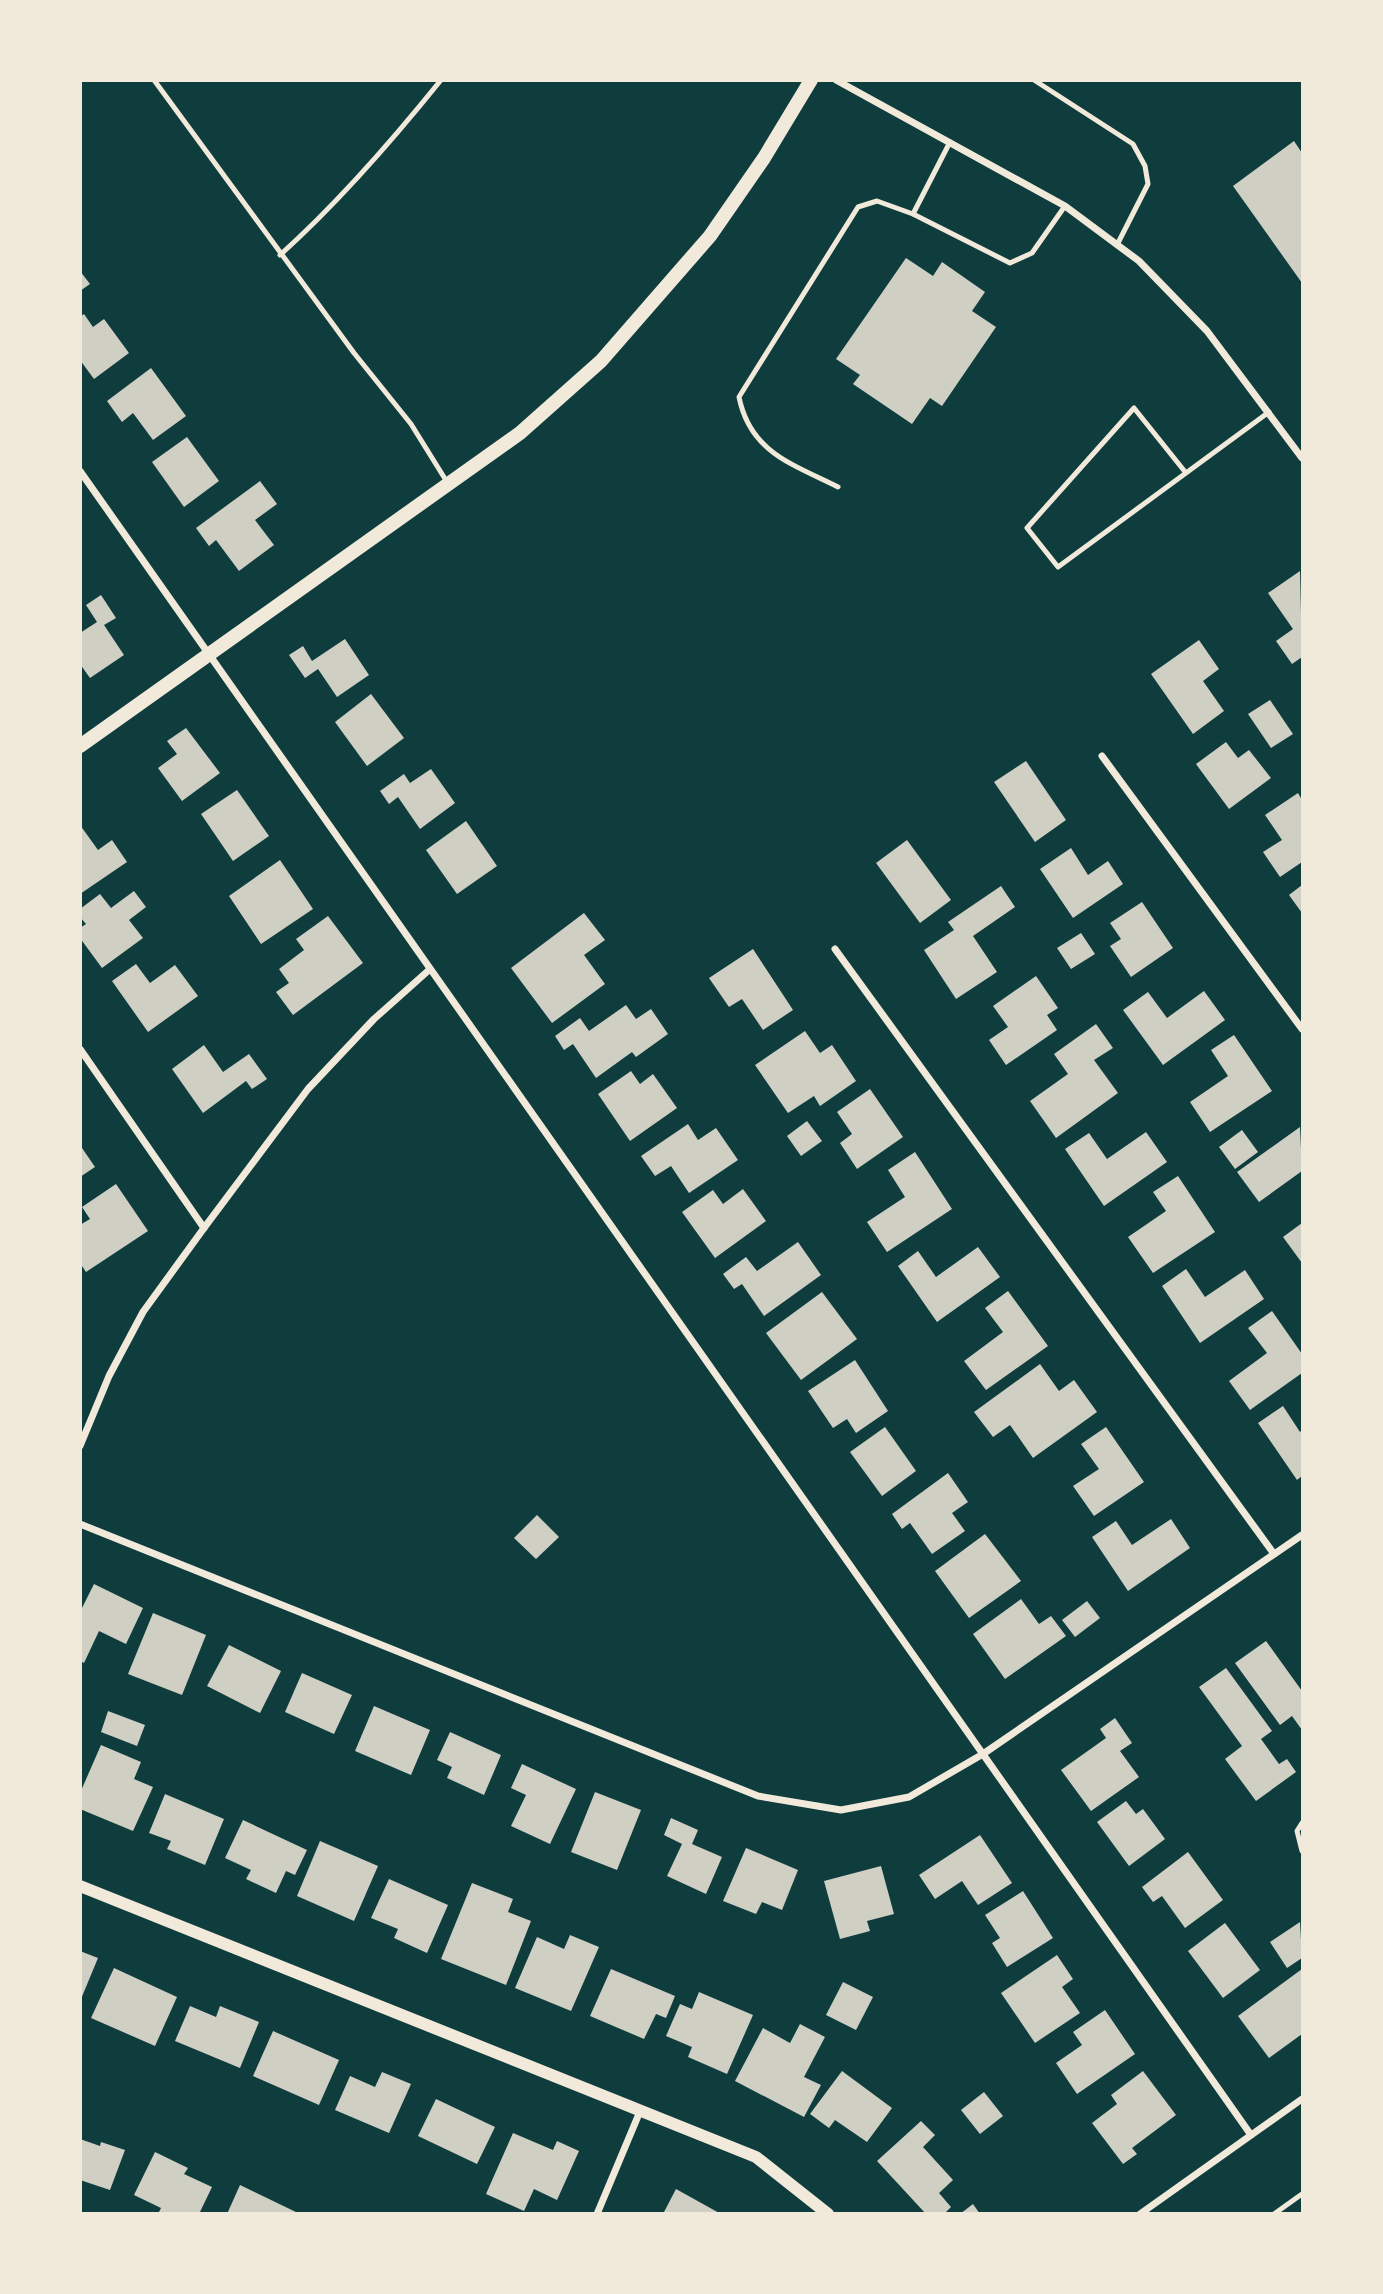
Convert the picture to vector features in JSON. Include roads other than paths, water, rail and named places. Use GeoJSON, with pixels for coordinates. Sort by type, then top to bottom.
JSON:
{"type":"FeatureCollection","features":[{"type":"Feature","properties":{"kind":"main road"},"geometry":{"type":"LineString","coordinates":[[80,746],[520,433],[601,361],[710,236],[764,158],[811,80]]}},
{"type":"Feature","properties":{"kind":"street"},"geometry":{"type":"LineString","coordinates":[[836,80],[1065,206],[1139,261],[1207,331],[1303,458]]}},
{"type":"Feature","properties":{"kind":"street"},"geometry":{"type":"LineString","coordinates":[[80,471],[1251,2135]]}},
{"type":"Feature","properties":{"kind":"street"},"geometry":{"type":"LineString","coordinates":[[1102,756],[1303,1029]]}},
{"type":"Feature","properties":{"kind":"street"},"geometry":{"type":"LineString","coordinates":[[835,949],[1274,1554]]}},
{"type":"Feature","properties":{"kind":"street"},"geometry":{"type":"LineString","coordinates":[[80,1446],[109,1376],[143,1312],[204,1228],[308,1089],[374,1019],[429,970]]}},
{"type":"Feature","properties":{"kind":"street"},"geometry":{"type":"LineString","coordinates":[[80,1049],[204,1228]]}},
{"type":"Feature","properties":{"kind":"street"},"geometry":{"type":"LineString","coordinates":[[80,1524],[758,1796],[841,1810],[909,1797],[983,1754],[1303,1535]]}},
{"type":"Feature","properties":{"kind":"street"},"geometry":{"type":"LineString","coordinates":[[80,1886],[756,2157],[828,2214]]}},
{"type":"Feature","properties":{"kind":"street"},"geometry":{"type":"LineString","coordinates":[[1140,2214],[1303,2099]]}},
{"type":"Feature","properties":{"kind":"street"},"geometry":{"type":"LineString","coordinates":[[597,2214],[641,2109]]}},
{"type":"Feature","properties":{"kind":"lane"},"geometry":{"type":"LineString","coordinates":[[154,80],[280,255],[411,424],[449,485]]}},
{"type":"Feature","properties":{"kind":"lane"},"geometry":{"type":"LineString","coordinates":[[280,255],[394,139],[441,80]]}},
{"type":"Feature","properties":{"kind":"lane"},"geometry":{"type":"LineString","coordinates":[[1034,80],[1133,144],[1145,166],[1148,184],[1117,245]]}},
{"type":"Feature","properties":{"kind":"lane"},"geometry":{"type":"LineString","coordinates":[[913,214],[950,142]]}},
{"type":"Feature","properties":{"kind":"lane"},"geometry":{"type":"LineString","coordinates":[[838,487],[774,455],[744,420],[739,397],[858,206],[877,201],[913,214],[1010,263],[1032,253],[1065,206]]}},
{"type":"Feature","properties":{"kind":"lane"},"geometry":{"type":"LineString","coordinates":[[1186,473],[1134,408],[1027,528],[1058,567],[1186,473],[1269,412]]}},
{"type":"Feature","properties":{"kind":"lane"},"geometry":{"type":"LineString","coordinates":[[1303,1823],[1297,1832],[1303,1851]]}},
{"type":"Feature","properties":{"kind":"lane"},"geometry":{"type":"LineString","coordinates":[[1274,2214],[1303,2194]]}}]}
